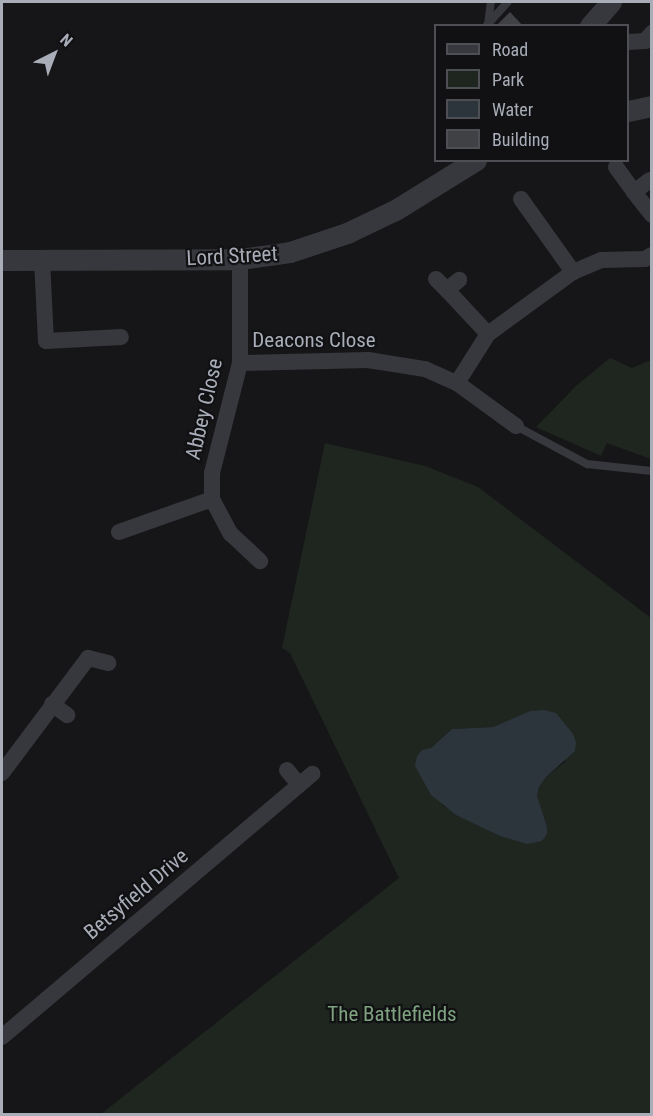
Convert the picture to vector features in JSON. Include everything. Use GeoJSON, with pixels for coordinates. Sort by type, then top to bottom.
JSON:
{"type":"FeatureCollection","features":[{"type":"Feature","properties":{"kind":"street"},"geometry":{"type":"LineString","coordinates":[[593,24],[611,2]]}},
{"type":"Feature","properties":{"kind":"street"},"geometry":{"type":"LineString","coordinates":[[629,42],[645,41],[651,33]]}},
{"type":"Feature","properties":{"kind":"street"},"geometry":{"type":"LineString","coordinates":[[629,111],[651,106]]}},
{"type":"Feature","properties":{"kind":"street","name":"Lord Street"},"geometry":{"type":"LineString","coordinates":[[2,260],[240,259],[290,252],[347,233],[397,209],[473,162]]}},
{"type":"Feature","properties":{"kind":"street"},"geometry":{"type":"LineString","coordinates":[[615,167],[651,215]]}},
{"type":"Feature","properties":{"kind":"street"},"geometry":{"type":"LineString","coordinates":[[634,192],[650,180]]}},
{"type":"Feature","properties":{"kind":"street"},"geometry":{"type":"LineString","coordinates":[[521,199],[573,272]]}},
{"type":"Feature","properties":{"kind":"street"},"geometry":{"type":"LineString","coordinates":[[457,383],[488,334],[573,272],[601,260],[645,259],[651,255]]}},
{"type":"Feature","properties":{"kind":"street","name":"Abbey Close"},"geometry":{"type":"LineString","coordinates":[[212,499],[212,473],[240,363],[240,259]]}},
{"type":"Feature","properties":{"kind":"street"},"geometry":{"type":"LineString","coordinates":[[42,260],[46,341],[121,337]]}},
{"type":"Feature","properties":{"kind":"street"},"geometry":{"type":"LineString","coordinates":[[448,283],[488,334]]}},
{"type":"Feature","properties":{"kind":"street","name":"Deacons Close"},"geometry":{"type":"LineString","coordinates":[[240,363],[368,360],[425,369],[457,383],[516,426]]}},
{"type":"Feature","properties":{"kind":"street"},"geometry":{"type":"LineString","coordinates":[[119,532],[212,499],[231,534],[260,561]]}},
{"type":"Feature","properties":{"kind":"street"},"geometry":{"type":"LineString","coordinates":[[2,773],[88,658],[108,663]]}},
{"type":"Feature","properties":{"kind":"street"},"geometry":{"type":"LineString","coordinates":[[52,704],[67,715]]}},
{"type":"Feature","properties":{"kind":"street","name":"Betsyfield Drive"},"geometry":{"type":"LineString","coordinates":[[2,1037],[306,780],[287,770]]}},
{"type":"Feature","properties":{"kind":"lane"},"geometry":{"type":"LineString","coordinates":[[488,24],[490,2]]}},
{"type":"Feature","properties":{"kind":"lane"},"geometry":{"type":"LineString","coordinates":[[489,24],[508,2]]}},
{"type":"Feature","properties":{"kind":"lane"},"geometry":{"type":"LineString","coordinates":[[516,426],[587,464],[651,471]]}},
{"type":"Feature","properties":{"kind":"green space"},"geometry":{"type":"Polygon","coordinates":[[[610,358],[632,368],[651,360],[651,459],[607,443],[601,456],[536,427],[577,385],[610,358]]]}},
{"type":"Feature","properties":{"kind":"green space","name":"The Battlefields"},"geometry":{"type":"Polygon","coordinates":[[[325,443],[425,466],[478,487],[651,618],[651,1114],[101,1114],[399,878],[290,653],[282,648],[325,443]],[[530,711],[493,727],[452,729],[431,748],[443,806],[500,836],[543,817],[537,796],[539,787],[546,777],[566,761],[530,711]]]}},
{"type":"Feature","properties":{"kind":"water"},"geometry":{"type":"Polygon","coordinates":[[[544,710],[556,713],[573,734],[576,742],[575,751],[546,777],[539,787],[537,796],[547,827],[547,834],[542,841],[527,844],[500,836],[456,815],[431,795],[415,766],[417,756],[422,750],[431,748],[452,729],[493,727],[530,711],[544,710]]]}},
{"type":"Feature","properties":{"kind":"building"},"geometry":{"type":"Polygon","coordinates":[[[510,12],[521,24],[498,24],[510,12]]]}}]}
